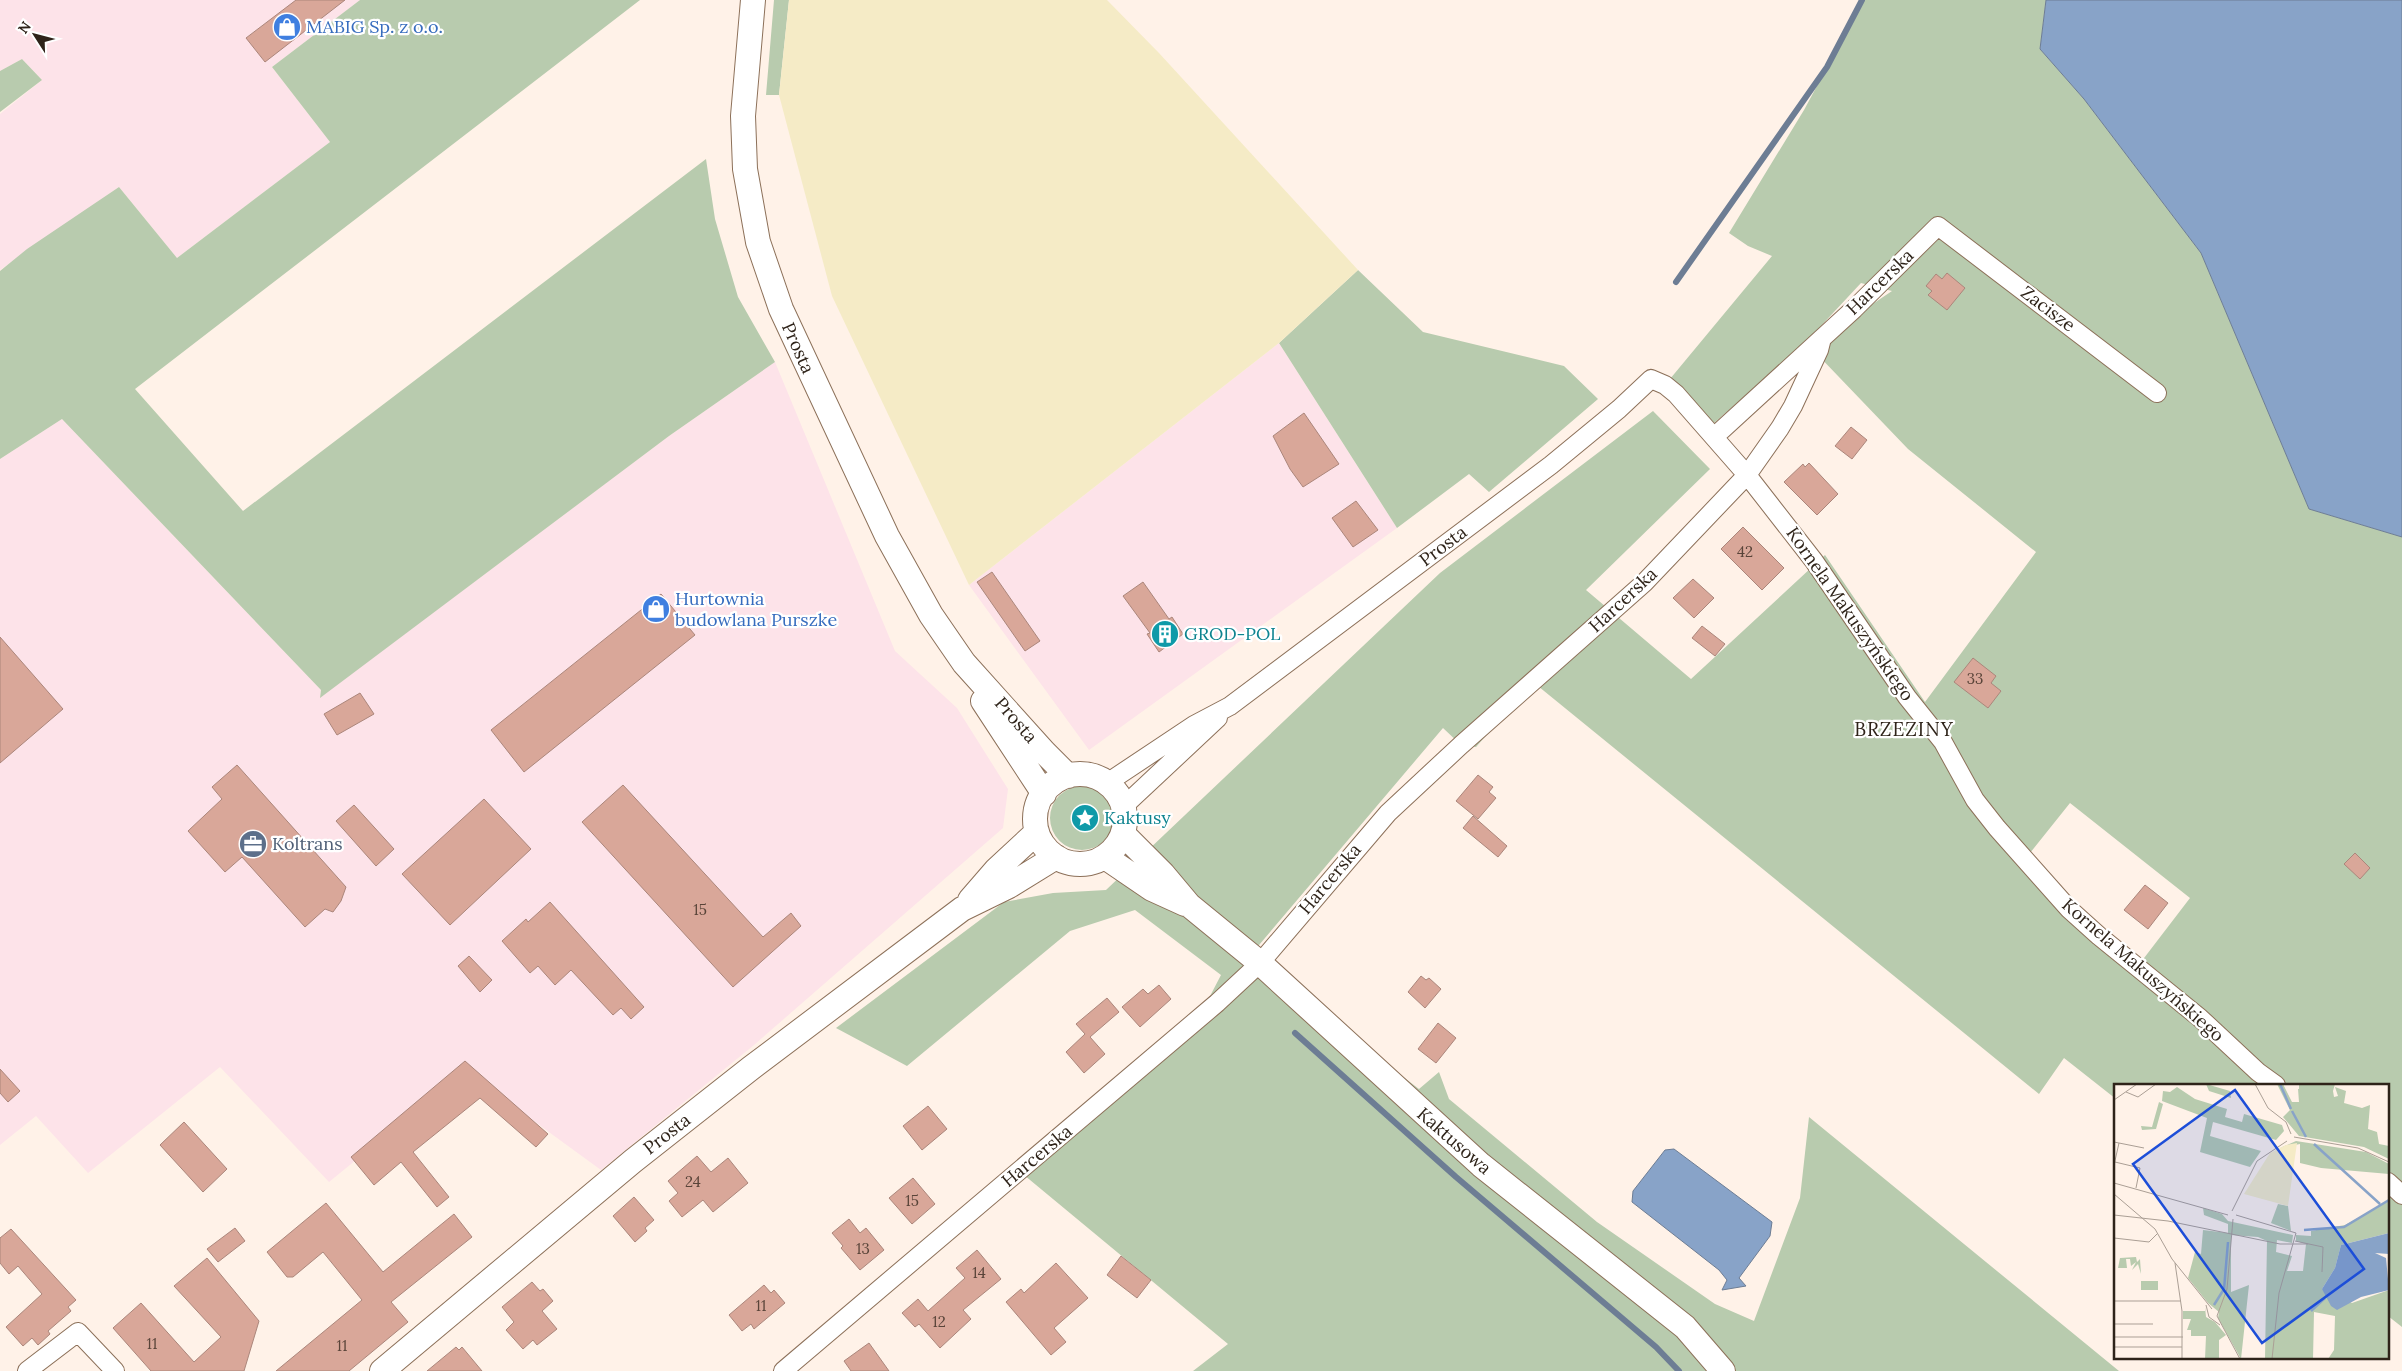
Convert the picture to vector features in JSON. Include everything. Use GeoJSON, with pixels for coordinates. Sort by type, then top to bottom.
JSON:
{"type":"FeatureCollection","features":[{"type":"Feature","properties":{"kind":"main road","name":"Prosta"},"geometry":{"type":"LineString","coordinates":[[753,0],[743,134],[750,208],[763,260],[791,332],[887,536],[931,615],[987,697],[1044,794]]}},
{"type":"Feature","properties":{"kind":"main road","name":"Prosta"},"geometry":{"type":"LineString","coordinates":[[987,697],[1068,776]]}},
{"type":"Feature","properties":{"kind":"main road"},"geometry":{"type":"LineString","coordinates":[[1088,775],[1107,782],[1117,793],[1124,806],[1125,820],[1122,834],[1116,847],[1105,857],[1091,862],[1077,864],[1056,857],[1044,846],[1037,832],[1037,808],[1044,794],[1054,783],[1068,776],[1088,775]]}},
{"type":"Feature","properties":{"kind":"main road","name":"Prosta"},"geometry":{"type":"LineString","coordinates":[[382,1371],[633,1161],[1002,878],[1037,832]]}},
{"type":"Feature","properties":{"kind":"main road","name":"Kaktusowa"},"geometry":{"type":"LineString","coordinates":[[1122,834],[1163,874],[1189,905],[1260,963],[1481,1165],[1684,1328],[1723,1371]]}},
{"type":"Feature","properties":{"kind":"main road","name":"Prosta"},"geometry":{"type":"LineString","coordinates":[[1002,878],[1056,857]]}},
{"type":"Feature","properties":{"kind":"main road","name":"Kaktusowa"},"geometry":{"type":"LineString","coordinates":[[1105,857],[1152,889],[1189,905]]}},
{"type":"Feature","properties":{"kind":"street","name":"Harcerska"},"geometry":{"type":"LineString","coordinates":[[1714,437],[1822,338],[1938,226]]}},
{"type":"Feature","properties":{"kind":"street","name":"Zacisze"},"geometry":{"type":"LineString","coordinates":[[1938,226],[2157,393]]}},
{"type":"Feature","properties":{"kind":"street","name":"Harcerska"},"geometry":{"type":"LineString","coordinates":[[783,1371],[1180,1035],[1260,963],[1388,813],[1461,745],[1644,583],[1747,475],[1793,406],[1819,350],[1822,338]]}},
{"type":"Feature","properties":{"kind":"street","name":"Kornela Makuszyńskiego"},"geometry":{"type":"LineString","coordinates":[[1651,379],[1664,385],[1676,394],[1747,475],[1814,561],[1907,697],[1943,742],[1975,800],[1997,828],[2069,909],[2098,936],[2200,1018],[2258,1072],[2275,1084]]}},
{"type":"Feature","properties":{"kind":"street","name":"Prosta"},"geometry":{"type":"LineString","coordinates":[[1107,782],[1194,725],[1230,706],[1551,465],[1620,409],[1651,379]]}},
{"type":"Feature","properties":{"kind":"street","name":"Prosta"},"geometry":{"type":"LineString","coordinates":[[1124,806],[1202,735],[1230,706]]}},
{"type":"Feature","properties":{"kind":"street"},"geometry":{"type":"LineString","coordinates":[[2390,1184],[2402,1196]]}},
{"type":"Feature","properties":{"kind":"street"},"geometry":{"type":"LineString","coordinates":[[28,1371],[78,1332],[115,1371]]}},
{"type":"Feature","properties":{"kind":"shaded area"},"geometry":{"type":"Polygon","coordinates":[[[0,0],[360,0],[272,67],[330,142],[177,258],[119,187],[0,270],[0,114],[42,80],[22,59],[0,71],[0,0]]]}},
{"type":"Feature","properties":{"kind":"shaded area"},"geometry":{"type":"Polygon","coordinates":[[[1279,343],[1397,528],[1089,750],[969,585],[1279,343]]]}},
{"type":"Feature","properties":{"kind":"shaded area"},"geometry":{"type":"Polygon","coordinates":[[[775,362],[895,651],[957,708],[1008,789],[1003,828],[754,1045],[601,1170],[465,1071],[329,1182],[220,1067],[88,1173],[36,1116],[0,1145],[0,459],[62,419],[321,690],[320,697],[669,436],[775,362]]]}},
{"type":"Feature","properties":{"kind":"green space"},"geometry":{"type":"Polygon","coordinates":[[[360,0],[640,0],[135,389],[243,511],[706,159],[715,219],[738,297],[775,362],[669,436],[320,698],[321,690],[62,419],[0,459],[0,271],[27,249],[119,187],[177,258],[330,142],[272,67],[360,0]]]}},
{"type":"Feature","properties":{"kind":"green space"},"geometry":{"type":"Polygon","coordinates":[[[774,0],[789,0],[779,95],[766,95],[774,0]]]}},
{"type":"Feature","properties":{"kind":"green space"},"geometry":{"type":"Polygon","coordinates":[[[1859,0],[2046,0],[2040,49],[2084,99],[2201,253],[2309,509],[2402,537],[2402,1327],[2390,1318],[2390,1084],[2114,1084],[2114,1097],[2064,1058],[2039,1094],[1533,682],[1476,747],[1461,745],[1443,728],[1248,958],[1419,1089],[1439,1072],[1449,1099],[1597,1222],[1715,1304],[1754,1321],[1800,1198],[1809,1117],[2119,1371],[1193,1371],[1228,1344],[1024,1175],[1195,1025],[1221,975],[1135,910],[1070,931],[907,1066],[836,1028],[1004,902],[1053,893],[1106,890],[1440,573],[1653,411],[1710,469],[1586,590],[1691,679],[1825,555],[1925,702],[2036,552],[1908,449],[1815,352],[1822,338],[1892,291],[1861,283],[1805,343],[1714,423],[1665,385],[1772,256],[1748,246],[1729,233],[1804,110],[1851,23],[1859,0]],[[2070,803],[2030,853],[2071,902],[2141,962],[2190,898],[2070,803]]]}},
{"type":"Feature","properties":{"kind":"green space"},"geometry":{"type":"Polygon","coordinates":[[[22,59],[42,80],[0,112],[0,71],[22,59]]]}},
{"type":"Feature","properties":{"kind":"green space"},"geometry":{"type":"Polygon","coordinates":[[[1358,270],[1423,332],[1564,366],[1598,399],[1489,492],[1469,474],[1397,528],[1279,343],[1358,270]]]}},
{"type":"Feature","properties":{"kind":"green space"},"geometry":{"type":"Polygon","coordinates":[[[1082,786],[1100,791],[1105,795],[1109,800],[1114,818],[1109,836],[1105,841],[1100,845],[1082,850],[1064,845],[1059,841],[1055,836],[1050,818],[1055,800],[1059,795],[1064,791],[1082,786]]]}},
{"type":"Feature","properties":{"kind":"sand"},"geometry":{"type":"Polygon","coordinates":[[[789,0],[1107,0],[1159,53],[1358,270],[1279,343],[969,585],[832,296],[779,95],[789,0]]]}},
{"type":"Feature","properties":{"kind":"water"},"geometry":{"type":"Polygon","coordinates":[[[2046,0],[2402,0],[2402,537],[2309,509],[2201,253],[2084,99],[2040,49],[2046,0]]]}},
{"type":"Feature","properties":{"kind":"water"},"geometry":{"type":"Polygon","coordinates":[[[1674,1149],[1772,1222],[1770,1236],[1739,1278],[1746,1286],[1722,1290],[1727,1280],[1719,1270],[1632,1202],[1633,1191],[1665,1150],[1674,1149]]]}},
{"type":"Feature","properties":{"kind":"building","name":"MABIG Sp. z o.o."},"geometry":{"type":"Polygon","coordinates":[[[296,0],[345,0],[265,62],[246,38],[296,0]]]}},
{"type":"Feature","properties":{"kind":"building"},"geometry":{"type":"Polygon","coordinates":[[[1947,273],[1965,288],[1947,310],[1928,295],[1932,291],[1926,286],[1936,274],[1942,279],[1947,273]]]}},
{"type":"Feature","properties":{"kind":"building"},"geometry":{"type":"Polygon","coordinates":[[[1304,413],[1339,464],[1303,487],[1290,469],[1273,436],[1304,413]]]}},
{"type":"Feature","properties":{"kind":"building"},"geometry":{"type":"Polygon","coordinates":[[[1851,427],[1867,440],[1852,459],[1835,446],[1851,427]]]}},
{"type":"Feature","properties":{"kind":"building"},"geometry":{"type":"Polygon","coordinates":[[[1809,463],[1838,494],[1817,515],[1784,482],[1803,464],[1805,467],[1809,463]]]}},
{"type":"Feature","properties":{"kind":"building"},"geometry":{"type":"Polygon","coordinates":[[[1356,501],[1378,530],[1353,547],[1332,518],[1356,501]]]}},
{"type":"Feature","properties":{"kind":"building"},"geometry":{"type":"Polygon","coordinates":[[[1743,527],[1784,568],[1762,590],[1721,549],[1743,527]]]}},
{"type":"Feature","properties":{"kind":"building"},"geometry":{"type":"Polygon","coordinates":[[[992,572],[1040,641],[1025,651],[977,582],[992,572]]]}},
{"type":"Feature","properties":{"kind":"building"},"geometry":{"type":"Polygon","coordinates":[[[1693,579],[1714,598],[1694,618],[1673,598],[1693,579]]]}},
{"type":"Feature","properties":{"kind":"building"},"geometry":{"type":"Polygon","coordinates":[[[1143,582],[1169,619],[1172,617],[1183,634],[1159,652],[1147,634],[1150,633],[1123,596],[1143,582]]]}},
{"type":"Feature","properties":{"kind":"building"},"geometry":{"type":"Polygon","coordinates":[[[661,594],[695,635],[524,772],[491,730],[661,594]]]}},
{"type":"Feature","properties":{"kind":"building"},"geometry":{"type":"Polygon","coordinates":[[[1702,626],[1725,644],[1715,656],[1692,638],[1702,626]]]}},
{"type":"Feature","properties":{"kind":"building"},"geometry":{"type":"Polygon","coordinates":[[[0,637],[63,709],[0,763],[0,637]]]}},
{"type":"Feature","properties":{"kind":"building"},"geometry":{"type":"Polygon","coordinates":[[[1973,658],[1996,676],[1991,683],[2001,691],[1988,708],[1954,682],[1973,658]]]}},
{"type":"Feature","properties":{"kind":"building"},"geometry":{"type":"Polygon","coordinates":[[[360,693],[374,714],[337,735],[324,714],[360,693]]]}},
{"type":"Feature","properties":{"kind":"building","name":"Koltrans"},"geometry":{"type":"Polygon","coordinates":[[[237,765],[346,887],[341,901],[333,912],[325,909],[305,927],[242,857],[225,872],[188,831],[222,799],[212,787],[237,765]]]}},
{"type":"Feature","properties":{"kind":"building"},"geometry":{"type":"Polygon","coordinates":[[[1478,775],[1493,787],[1489,792],[1496,798],[1478,819],[1456,801],[1478,775]]]}},
{"type":"Feature","properties":{"kind":"building"},"geometry":{"type":"Polygon","coordinates":[[[623,785],[763,937],[791,913],[801,926],[733,987],[582,822],[623,785]]]}},
{"type":"Feature","properties":{"kind":"building"},"geometry":{"type":"Polygon","coordinates":[[[484,799],[531,849],[450,925],[402,874],[484,799]]]}},
{"type":"Feature","properties":{"kind":"building"},"geometry":{"type":"Polygon","coordinates":[[[354,805],[394,849],[376,866],[336,821],[354,805]]]}},
{"type":"Feature","properties":{"kind":"building"},"geometry":{"type":"Polygon","coordinates":[[[1473,816],[1507,846],[1498,857],[1463,828],[1473,816]]]}},
{"type":"Feature","properties":{"kind":"building"},"geometry":{"type":"Polygon","coordinates":[[[2355,853],[2370,868],[2360,879],[2344,864],[2355,853]]]}},
{"type":"Feature","properties":{"kind":"building"},"geometry":{"type":"Polygon","coordinates":[[[2145,885],[2168,903],[2148,929],[2124,910],[2145,885]]]}},
{"type":"Feature","properties":{"kind":"building"},"geometry":{"type":"Polygon","coordinates":[[[550,902],[644,1007],[631,1019],[621,1008],[613,1015],[571,970],[555,985],[538,966],[530,973],[502,941],[526,919],[528,922],[550,902]]]}},
{"type":"Feature","properties":{"kind":"building"},"geometry":{"type":"Polygon","coordinates":[[[469,956],[492,980],[480,992],[458,966],[469,956]]]}},
{"type":"Feature","properties":{"kind":"building"},"geometry":{"type":"Polygon","coordinates":[[[1421,976],[1426,980],[1429,978],[1441,989],[1425,1008],[1408,992],[1421,976]]]}},
{"type":"Feature","properties":{"kind":"building"},"geometry":{"type":"Polygon","coordinates":[[[1159,985],[1171,999],[1140,1027],[1122,1007],[1143,989],[1148,994],[1159,985]]]}},
{"type":"Feature","properties":{"kind":"building"},"geometry":{"type":"Polygon","coordinates":[[[1107,998],[1119,1012],[1090,1037],[1105,1054],[1084,1073],[1066,1052],[1085,1034],[1076,1024],[1107,998]]]}},
{"type":"Feature","properties":{"kind":"building"},"geometry":{"type":"Polygon","coordinates":[[[1438,1023],[1456,1038],[1436,1063],[1418,1049],[1438,1023]]]}},
{"type":"Feature","properties":{"kind":"building"},"geometry":{"type":"Polygon","coordinates":[[[465,1061],[548,1134],[536,1147],[480,1098],[413,1152],[449,1197],[437,1207],[401,1162],[374,1185],[351,1157],[465,1061]]]}},
{"type":"Feature","properties":{"kind":"building"},"geometry":{"type":"Polygon","coordinates":[[[0,1069],[20,1091],[8,1102],[0,1093],[0,1069]]]}},
{"type":"Feature","properties":{"kind":"building"},"geometry":{"type":"Polygon","coordinates":[[[928,1106],[947,1129],[922,1150],[903,1126],[928,1106]]]}},
{"type":"Feature","properties":{"kind":"building"},"geometry":{"type":"Polygon","coordinates":[[[184,1122],[227,1169],[203,1192],[160,1145],[184,1122]]]}},
{"type":"Feature","properties":{"kind":"building"},"geometry":{"type":"Polygon","coordinates":[[[697,1156],[711,1172],[728,1158],[748,1183],[713,1212],[703,1200],[682,1217],[669,1201],[678,1193],[668,1181],[697,1156]]]}},
{"type":"Feature","properties":{"kind":"building"},"geometry":{"type":"Polygon","coordinates":[[[913,1178],[935,1204],[912,1224],[889,1198],[913,1178]]]}},
{"type":"Feature","properties":{"kind":"building"},"geometry":{"type":"Polygon","coordinates":[[[634,1197],[654,1220],[645,1228],[647,1231],[635,1242],[613,1216],[634,1197]]]}},
{"type":"Feature","properties":{"kind":"building"},"geometry":{"type":"Polygon","coordinates":[[[326,1203],[383,1272],[454,1214],[472,1237],[391,1302],[408,1322],[349,1371],[276,1371],[362,1300],[323,1252],[293,1277],[287,1277],[267,1252],[326,1203]]]}},
{"type":"Feature","properties":{"kind":"building"},"geometry":{"type":"Polygon","coordinates":[[[849,1219],[860,1233],[866,1228],[884,1250],[860,1270],[841,1248],[843,1246],[832,1233],[849,1219]]]}},
{"type":"Feature","properties":{"kind":"building"},"geometry":{"type":"Polygon","coordinates":[[[235,1228],[245,1241],[218,1262],[207,1249],[235,1228]]]}},
{"type":"Feature","properties":{"kind":"building"},"geometry":{"type":"Polygon","coordinates":[[[11,1229],[76,1300],[68,1307],[71,1311],[48,1331],[50,1334],[38,1345],[32,1338],[23,1346],[6,1327],[42,1294],[18,1266],[9,1274],[0,1263],[0,1238],[11,1229]]]}},
{"type":"Feature","properties":{"kind":"building"},"geometry":{"type":"Polygon","coordinates":[[[977,1250],[1001,1279],[963,1310],[971,1319],[940,1348],[919,1324],[915,1327],[902,1313],[918,1299],[928,1311],[965,1278],[956,1268],[977,1250]]]}},
{"type":"Feature","properties":{"kind":"building"},"geometry":{"type":"Polygon","coordinates":[[[1121,1256],[1151,1280],[1137,1298],[1107,1275],[1121,1256]]]}},
{"type":"Feature","properties":{"kind":"building"},"geometry":{"type":"Polygon","coordinates":[[[207,1258],[259,1321],[244,1371],[151,1371],[113,1328],[141,1303],[194,1362],[221,1337],[174,1286],[207,1258]]]}},
{"type":"Feature","properties":{"kind":"building"},"geometry":{"type":"Polygon","coordinates":[[[1056,1263],[1088,1298],[1054,1328],[1066,1342],[1051,1355],[1006,1302],[1021,1289],[1024,1293],[1056,1263]]]}},
{"type":"Feature","properties":{"kind":"building"},"geometry":{"type":"Polygon","coordinates":[[[532,1282],[540,1291],[543,1289],[553,1301],[542,1311],[557,1329],[537,1345],[533,1340],[523,1349],[506,1330],[514,1322],[502,1307],[532,1282]]]}},
{"type":"Feature","properties":{"kind":"building"},"geometry":{"type":"Polygon","coordinates":[[[764,1285],[771,1293],[774,1290],[785,1303],[754,1329],[751,1324],[742,1331],[729,1315],[764,1285]]]}},
{"type":"Feature","properties":{"kind":"building"},"geometry":{"type":"Polygon","coordinates":[[[869,1343],[889,1371],[851,1371],[844,1361],[869,1343]]]}},
{"type":"Feature","properties":{"kind":"building"},"geometry":{"type":"Polygon","coordinates":[[[456,1347],[459,1350],[462,1347],[482,1371],[427,1371],[456,1347]]]}},
{"type":"Feature","properties":{"kind":"waterway"},"geometry":{"type":"LineString","coordinates":[[1676,282],[1827,67],[1862,0]]}},
{"type":"Feature","properties":{"kind":"waterway"},"geometry":{"type":"LineString","coordinates":[[1295,1033],[1456,1177],[1656,1347],[1679,1371]]}},
{"type":"Feature","properties":{"kind":"place","name":"MABIG Sp. z o.o."},"geometry":{"type":"Point","coordinates":[287,27]}},
{"type":"Feature","properties":{"kind":"place","name":"Hurtownia budowlana Purszke"},"geometry":{"type":"Point","coordinates":[656,609]}},
{"type":"Feature","properties":{"kind":"place","name":"GROD-POL"},"geometry":{"type":"Point","coordinates":[1165,634]}},
{"type":"Feature","properties":{"kind":"place","name":"Kaktusy"},"geometry":{"type":"Point","coordinates":[1085,818]}},
{"type":"Feature","properties":{"kind":"place","name":"Koltrans"},"geometry":{"type":"Point","coordinates":[253,844]}},
{"type":"Feature","properties":{"kind":"district","name":"BRZEZINY"},"geometry":{"type":"Point","coordinates":[1904,729]}}]}
